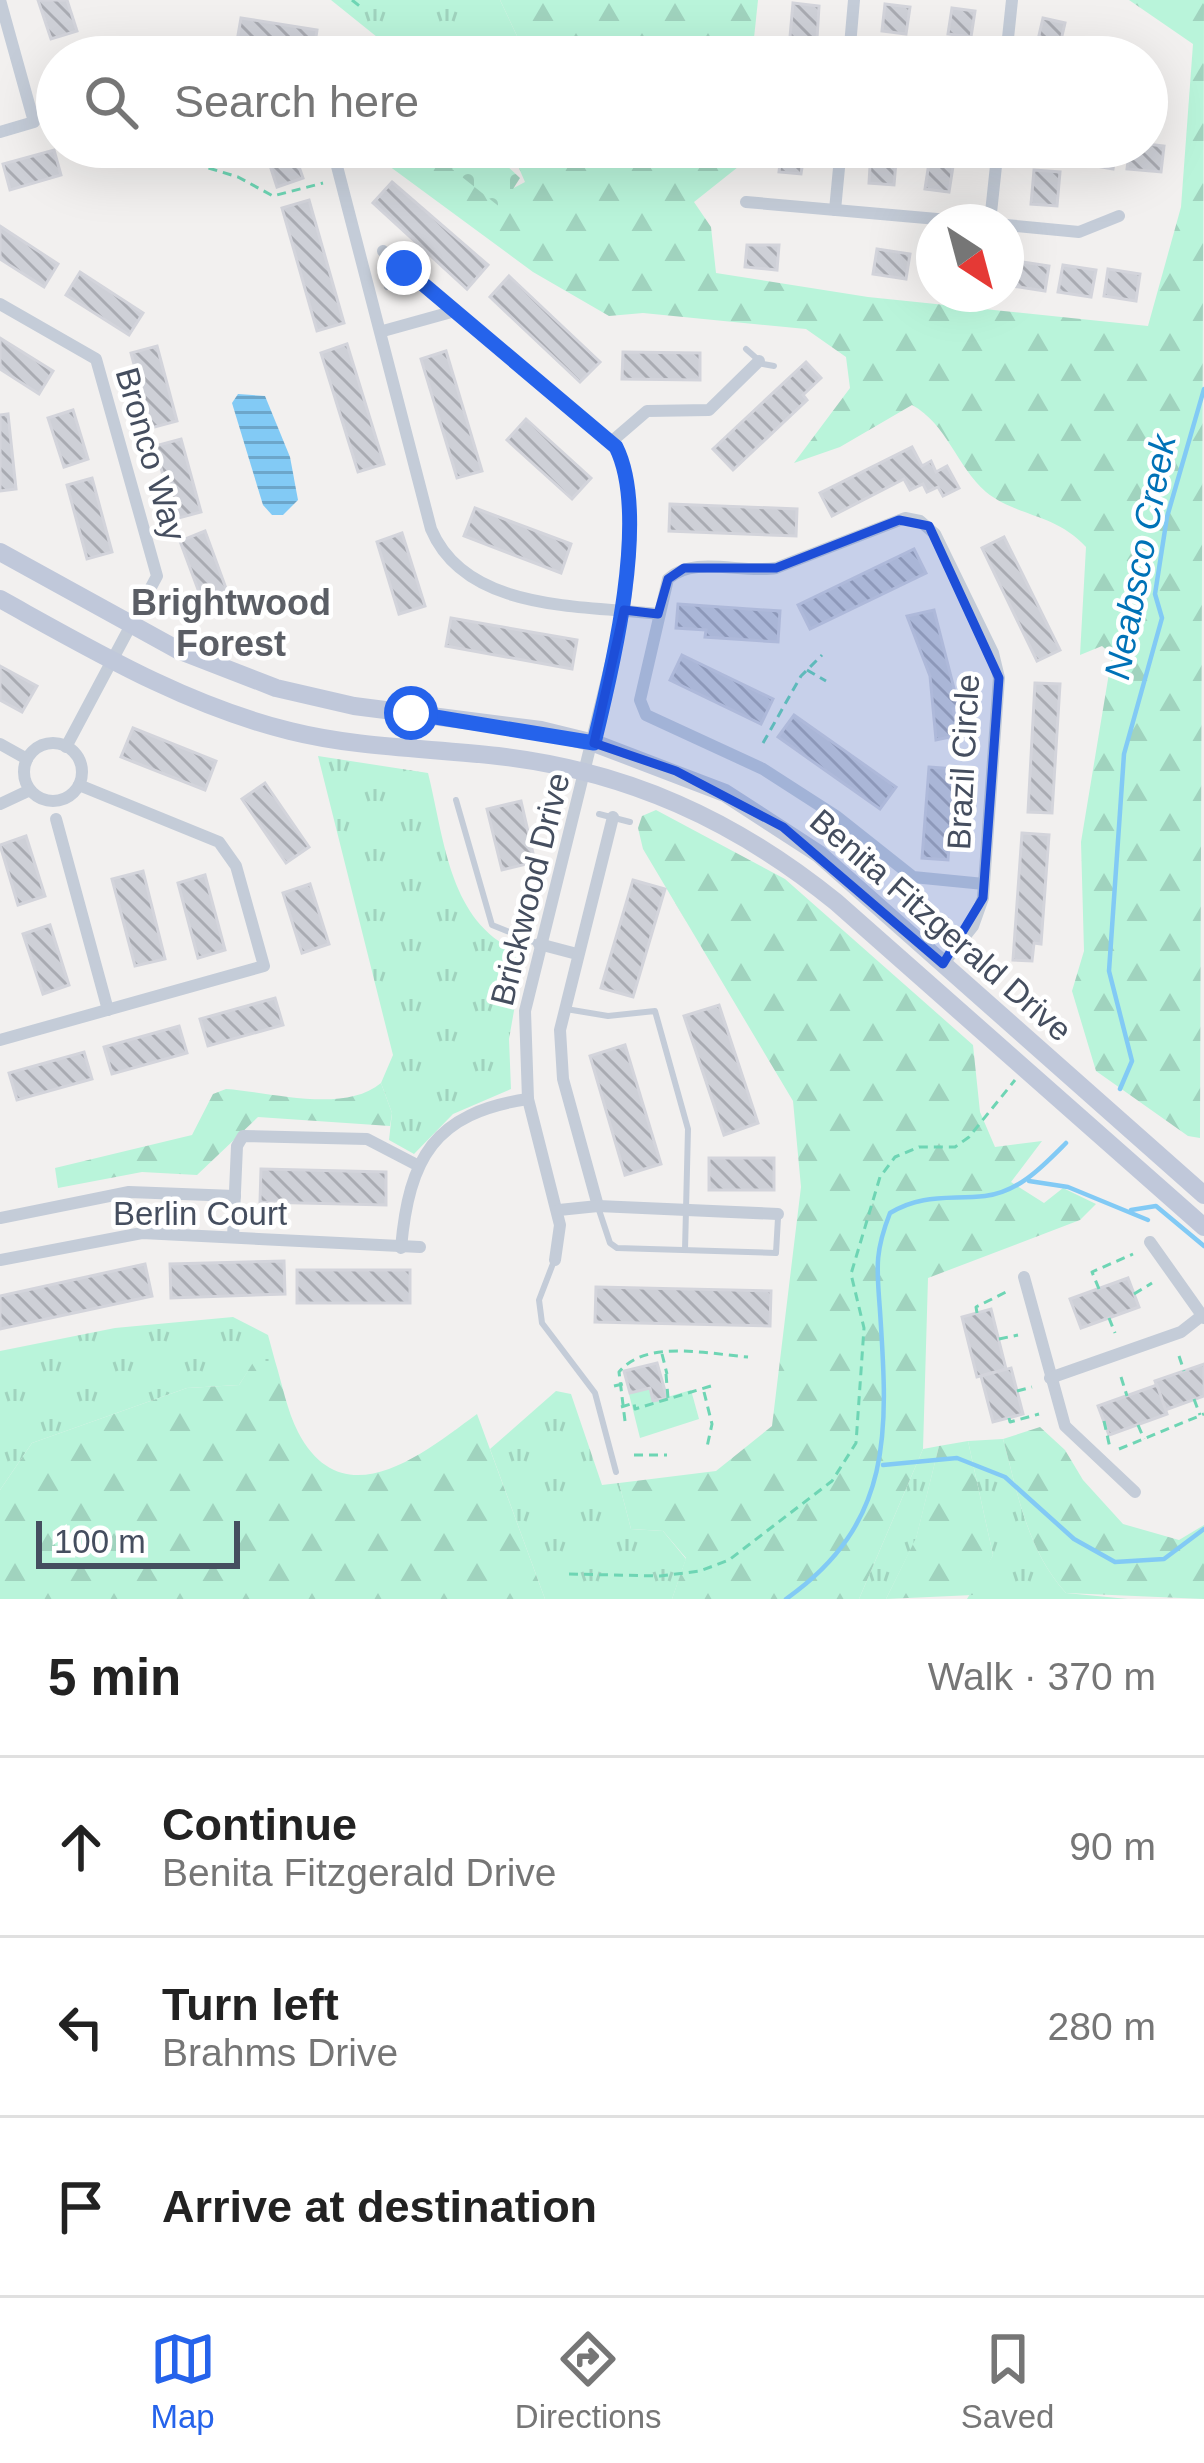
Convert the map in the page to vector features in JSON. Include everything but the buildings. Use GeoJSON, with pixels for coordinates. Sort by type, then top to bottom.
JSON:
{"type":"FeatureCollection","features":[{"type":"Feature","properties":{"kind":"main road","name":"Benita Fitzgerald Drive"},"geometry":{"type":"LineString","coordinates":[[0,552],[130,626],[235,674],[318,699],[482,721],[594,743],[725,793],[783,827],[1204,1195]]}},
{"type":"Feature","properties":{"kind":"main road","name":"Benita Fitzgerald Drive"},"geometry":{"type":"LineString","coordinates":[[0,599],[177,694],[293,732],[586,771],[684,804],[773,854],[836,902],[1204,1227]]}},
{"type":"Feature","properties":{"kind":"street"},"geometry":{"type":"LineString","coordinates":[[0,0],[34,122],[0,132]]}},
{"type":"Feature","properties":{"kind":"street"},"geometry":{"type":"LineString","coordinates":[[851,36],[854,0]]}},
{"type":"Feature","properties":{"kind":"street"},"geometry":{"type":"LineString","coordinates":[[1008,36],[1012,0]]}},
{"type":"Feature","properties":{"kind":"street"},"geometry":{"type":"LineString","coordinates":[[338,168],[431,529],[448,560],[482,586],[658,614]]}},
{"type":"Feature","properties":{"kind":"street"},"geometry":{"type":"LineString","coordinates":[[836,210],[839,168]]}},
{"type":"Feature","properties":{"kind":"street"},"geometry":{"type":"LineString","coordinates":[[992,204],[996,168]]}},
{"type":"Feature","properties":{"kind":"street"},"geometry":{"type":"LineString","coordinates":[[746,202],[916,217]]}},
{"type":"Feature","properties":{"kind":"street"},"geometry":{"type":"LineString","coordinates":[[1024,227],[1079,232],[1119,216]]}},
{"type":"Feature","properties":{"kind":"street"},"geometry":{"type":"LineString","coordinates":[[383,250],[611,442],[647,411],[710,410],[759,361]]}},
{"type":"Feature","properties":{"kind":"street","name":"Bronco Way"},"geometry":{"type":"LineString","coordinates":[[0,304],[96,359],[157,576],[66,747]]}},
{"type":"Feature","properties":{"kind":"street"},"geometry":{"type":"LineString","coordinates":[[383,331],[455,311]]}},
{"type":"Feature","properties":{"kind":"street","name":"Brickwood Drive"},"geometry":{"type":"LineString","coordinates":[[555,1259],[559,1210],[528,1099],[525,1011],[624,610],[626,477],[611,442]]}},
{"type":"Feature","properties":{"kind":"street","name":"Brazil Circle"},"geometry":{"type":"LineString","coordinates":[[944,964],[973,926],[984,884],[997,664],[928,526],[899,520],[776,568],[684,568],[668,579],[640,700],[646,715],[764,769],[836,816],[914,877],[984,884]]}},
{"type":"Feature","properties":{"kind":"street"},"geometry":{"type":"LineString","coordinates":[[0,744],[27,759]]}},
{"type":"Feature","properties":{"kind":"street"},"geometry":{"type":"LineString","coordinates":[[40,747],[66,747],[80,764],[79,784],[60,800],[44,800],[30,790],[24,775],[27,759],[40,747]]}},
{"type":"Feature","properties":{"kind":"street"},"geometry":{"type":"LineString","coordinates":[[0,1040],[263,966],[239,874],[219,842],[79,784]]}},
{"type":"Feature","properties":{"kind":"street"},"geometry":{"type":"LineString","coordinates":[[0,804],[30,790]]}},
{"type":"Feature","properties":{"kind":"street"},"geometry":{"type":"LineString","coordinates":[[598,1206],[563,1079],[562,1008],[606,815]]}},
{"type":"Feature","properties":{"kind":"street"},"geometry":{"type":"LineString","coordinates":[[56,819],[108,1010]]}},
{"type":"Feature","properties":{"kind":"street"},"geometry":{"type":"LineString","coordinates":[[539,944],[577,954]]}},
{"type":"Feature","properties":{"kind":"street"},"geometry":{"type":"LineString","coordinates":[[401,1247],[406,1198],[417,1165],[436,1138],[465,1118],[528,1099]]}},
{"type":"Feature","properties":{"kind":"street"},"geometry":{"type":"LineString","coordinates":[[233,1237],[237,1146],[249,1134],[368,1139],[417,1165]]}},
{"type":"Feature","properties":{"kind":"street","name":"Berlin Court"},"geometry":{"type":"LineString","coordinates":[[0,1218],[129,1192],[235,1196]]}},
{"type":"Feature","properties":{"kind":"street"},"geometry":{"type":"LineString","coordinates":[[559,1210],[598,1206],[778,1214]]}},
{"type":"Feature","properties":{"kind":"street","name":"Berlin Court"},"geometry":{"type":"LineString","coordinates":[[0,1260],[127,1234],[420,1246]]}},
{"type":"Feature","properties":{"kind":"street"},"geometry":{"type":"LineString","coordinates":[[1050,1378],[1181,1332],[1203,1316],[1150,1242]]}},
{"type":"Feature","properties":{"kind":"street"},"geometry":{"type":"LineString","coordinates":[[1024,1277],[1068,1430],[1135,1492]]}},
{"type":"Feature","properties":{"kind":"lane"},"geometry":{"type":"LineString","coordinates":[[387,287],[404,268]]}},
{"type":"Feature","properties":{"kind":"lane"},"geometry":{"type":"LineString","coordinates":[[746,349],[774,366]]}},
{"type":"Feature","properties":{"kind":"lane"},"geometry":{"type":"LineString","coordinates":[[456,800],[492,925],[539,944]]}},
{"type":"Feature","properties":{"kind":"lane"},"geometry":{"type":"LineString","coordinates":[[606,815],[630,822]]}},
{"type":"Feature","properties":{"kind":"lane"},"geometry":{"type":"LineString","coordinates":[[562,1008],[608,1016],[655,1011],[688,1129],[685,1250]]}},
{"type":"Feature","properties":{"kind":"lane"},"geometry":{"type":"LineString","coordinates":[[598,1206],[613,1247],[776,1253],[778,1214]]}},
{"type":"Feature","properties":{"kind":"lane"},"geometry":{"type":"LineString","coordinates":[[555,1259],[538,1310],[545,1330],[595,1393],[616,1472]]}},
{"type":"Feature","properties":{"kind":"path"},"geometry":{"type":"LineString","coordinates":[[352,0],[362,8]]}},
{"type":"Feature","properties":{"kind":"path"},"geometry":{"type":"LineString","coordinates":[[208,168],[273,196],[322,183]]}},
{"type":"Feature","properties":{"kind":"path"},"geometry":{"type":"LineString","coordinates":[[763,743],[806,670],[822,655]]}},
{"type":"Feature","properties":{"kind":"path"},"geometry":{"type":"LineString","coordinates":[[806,670],[826,681]]}},
{"type":"Feature","properties":{"kind":"path"},"geometry":{"type":"LineString","coordinates":[[569,1574],[660,1576],[700,1571],[729,1560],[832,1480],[856,1443],[864,1328],[851,1274],[880,1177],[895,1157],[919,1147],[955,1147],[969,1137],[1024,1070]]}},
{"type":"Feature","properties":{"kind":"path"},"geometry":{"type":"LineString","coordinates":[[1099,1289],[1092,1272],[1133,1254]]}},
{"type":"Feature","properties":{"kind":"path"},"geometry":{"type":"LineString","coordinates":[[1134,1294],[1152,1283]]}},
{"type":"Feature","properties":{"kind":"path"},"geometry":{"type":"LineString","coordinates":[[977,1312],[976,1307],[1006,1292]]}},
{"type":"Feature","properties":{"kind":"path"},"geometry":{"type":"LineString","coordinates":[[1109,1318],[1115,1333]]}},
{"type":"Feature","properties":{"kind":"path"},"geometry":{"type":"LineString","coordinates":[[999,1340],[1018,1335]]}},
{"type":"Feature","properties":{"kind":"path"},"geometry":{"type":"LineString","coordinates":[[662,1353],[669,1400]]}},
{"type":"Feature","properties":{"kind":"path"},"geometry":{"type":"LineString","coordinates":[[625,1421],[625,1383],[620,1372],[626,1365],[662,1353],[748,1357]]}},
{"type":"Feature","properties":{"kind":"path"},"geometry":{"type":"LineString","coordinates":[[648,1356],[650,1364]]}},
{"type":"Feature","properties":{"kind":"path"},"geometry":{"type":"LineString","coordinates":[[1178,1357],[1184,1371]]}},
{"type":"Feature","properties":{"kind":"path"},"geometry":{"type":"LineString","coordinates":[[1121,1377],[1127,1396]]}},
{"type":"Feature","properties":{"kind":"path"},"geometry":{"type":"LineString","coordinates":[[614,1386],[625,1383]]}},
{"type":"Feature","properties":{"kind":"path"},"geometry":{"type":"LineString","coordinates":[[624,1406],[634,1403],[635,1408],[711,1386]]}},
{"type":"Feature","properties":{"kind":"path"},"geometry":{"type":"LineString","coordinates":[[1017,1391],[1031,1387]]}},
{"type":"Feature","properties":{"kind":"path"},"geometry":{"type":"LineString","coordinates":[[704,1391],[712,1424],[707,1447]]}},
{"type":"Feature","properties":{"kind":"path"},"geometry":{"type":"LineString","coordinates":[[1119,1449],[1202,1414],[1194,1399]]}},
{"type":"Feature","properties":{"kind":"path"},"geometry":{"type":"LineString","coordinates":[[1009,1418],[1010,1422],[1039,1414]]}},
{"type":"Feature","properties":{"kind":"path"},"geometry":{"type":"LineString","coordinates":[[1104,1421],[1110,1448]]}},
{"type":"Feature","properties":{"kind":"path"},"geometry":{"type":"LineString","coordinates":[[1179,1424],[1181,1430],[1188,1426]]}},
{"type":"Feature","properties":{"kind":"path"},"geometry":{"type":"LineString","coordinates":[[1138,1425],[1144,1439]]}},
{"type":"Feature","properties":{"kind":"path"},"geometry":{"type":"LineString","coordinates":[[634,1455],[667,1455]]}},
{"type":"Feature","properties":{"kind":"highlighted area"},"geometry":{"type":"Polygon","coordinates":[[[899,520],[929,526],[999,678],[983,898],[943,964],[783,827],[676,771],[594,743],[624,610],[658,614],[668,579],[684,568],[776,568],[899,520]]]}},
{"type":"Feature","properties":{"kind":"green space"},"geometry":{"type":"Polygon","coordinates":[[[331,0],[500,0],[517,36],[376,36],[331,0]]]}},
{"type":"Feature","properties":{"kind":"green space"},"geometry":{"type":"Polygon","coordinates":[[[500,0],[758,0],[754,36],[517,36],[500,0]]]}},
{"type":"Feature","properties":{"kind":"green space"},"geometry":{"type":"Polygon","coordinates":[[[1129,0],[1204,0],[1200,1138],[1188,1136],[1096,1071],[1072,991],[1084,951],[1081,842],[1112,655],[1102,646],[1080,655],[1086,547],[1062,528],[986,492],[934,423],[912,405],[840,447],[794,463],[850,388],[846,357],[806,329],[643,313],[609,316],[533,272],[392,168],[468,168],[506,192],[525,182],[519,168],[737,168],[694,202],[711,227],[716,273],[916,302],[916,312],[1013,312],[1148,326],[1181,207],[1193,44],[1129,0]]]}},
{"type":"Feature","properties":{"kind":"green space"},"geometry":{"type":"Polygon","coordinates":[[[509,168],[520,178],[501,208],[452,169],[509,168]]]}},
{"type":"Feature","properties":{"kind":"green space"},"geometry":{"type":"Polygon","coordinates":[[[318,756],[428,773],[446,853],[465,903],[499,941],[524,954],[509,1039],[511,1089],[453,1114],[414,1154],[389,1140],[392,1113],[381,1083],[393,1055],[318,756]]]}},
{"type":"Feature","properties":{"kind":"green space"},"geometry":{"type":"Polygon","coordinates":[[[656,810],[785,879],[973,1045],[980,1112],[995,1147],[1042,1141],[1011,1182],[1044,1203],[1063,1188],[1096,1204],[1080,1220],[928,1278],[923,1449],[859,1599],[672,1599],[686,1558],[663,1531],[631,1529],[619,1483],[716,1471],[772,1426],[801,1187],[793,1101],[643,849],[638,828],[642,816],[656,810]]]}},
{"type":"Feature","properties":{"kind":"green space"},"geometry":{"type":"Polygon","coordinates":[[[381,1083],[392,1113],[390,1126],[258,1117],[197,1175],[142,1172],[58,1188],[55,1168],[192,1135],[213,1094],[226,1089],[328,1099],[366,1092],[381,1083]]]}},
{"type":"Feature","properties":{"kind":"green space"},"geometry":{"type":"Polygon","coordinates":[[[233,1317],[268,1335],[275,1361],[254,1362],[239,1385],[187,1388],[32,1443],[0,1490],[0,1351],[115,1328],[233,1317]]]}},
{"type":"Feature","properties":{"kind":"green space"},"geometry":{"type":"Polygon","coordinates":[[[254,1361],[275,1361],[298,1432],[317,1458],[338,1472],[361,1475],[410,1460],[477,1414],[545,1599],[0,1599],[0,1490],[32,1443],[187,1388],[239,1385],[254,1361]]]}},
{"type":"Feature","properties":{"kind":"green space"},"geometry":{"type":"Polygon","coordinates":[[[650,1388],[654,1401],[691,1390],[699,1419],[640,1438],[629,1394],[650,1388]]]}},
{"type":"Feature","properties":{"kind":"green space"},"geometry":{"type":"Polygon","coordinates":[[[556,1391],[571,1394],[602,1485],[619,1483],[631,1529],[663,1531],[686,1559],[672,1599],[545,1599],[490,1449],[556,1391]]]}},
{"type":"Feature","properties":{"kind":"green space"},"geometry":{"type":"Polygon","coordinates":[[[1040,1427],[1065,1450],[1083,1480],[1123,1524],[1179,1540],[1204,1525],[1204,1599],[1066,1593],[1033,1540],[1003,1439],[1040,1427]]]}},
{"type":"Feature","properties":{"kind":"green space"},"geometry":{"type":"Polygon","coordinates":[[[1003,1439],[1026,1520],[1042,1559],[1066,1593],[1128,1599],[967,1599],[993,1555],[968,1441],[1003,1439]]]}},
{"type":"Feature","properties":{"kind":"green space"},"geometry":{"type":"Polygon","coordinates":[[[968,1441],[993,1555],[973,1595],[886,1599],[916,1538],[939,1446],[968,1441]]]}},
{"type":"Feature","properties":{"kind":"green space"},"geometry":{"type":"Polygon","coordinates":[[[939,1446],[916,1539],[886,1599],[859,1599],[923,1449],[939,1446]]]}},
{"type":"Feature","properties":{"kind":"water"},"geometry":{"type":"Polygon","coordinates":[[[238,394],[265,396],[290,457],[298,500],[283,515],[272,515],[263,505],[232,403],[238,394]]]}},
{"type":"Feature","properties":{"kind":"waterway","name":"Neabsco Creek"},"geometry":{"type":"LineString","coordinates":[[1120,1089],[1132,1061],[1109,971],[1124,754],[1162,618],[1155,594],[1167,517],[1204,389]]}},
{"type":"Feature","properties":{"kind":"waterway","name":"Neabsco Creek"},"geometry":{"type":"LineString","coordinates":[[786,1599],[821,1570],[847,1539],[876,1472],[884,1396],[878,1262],[890,1213],[925,1200],[997,1194],[1030,1177],[1066,1143]]}},
{"type":"Feature","properties":{"kind":"waterway"},"geometry":{"type":"LineString","coordinates":[[1029,1181],[1068,1187],[1148,1220]]}},
{"type":"Feature","properties":{"kind":"waterway"},"geometry":{"type":"LineString","coordinates":[[1131,1210],[1156,1206],[1204,1246]]}},
{"type":"Feature","properties":{"kind":"waterway"},"geometry":{"type":"LineString","coordinates":[[883,1465],[957,1458],[1005,1477],[1074,1539],[1115,1562],[1164,1559],[1204,1529]]}},
{"type":"Feature","properties":{"kind":"district","name":"Brightwood Forest"},"geometry":{"type":"Point","coordinates":[231,622]}},
{"type":"Feature","properties":{"kind":"route"},"geometry":{"type":"LineString","coordinates":[[404,268],[616,447],[626,477],[628,569],[624,610],[594,743],[541,730],[411,713]]}}]}
